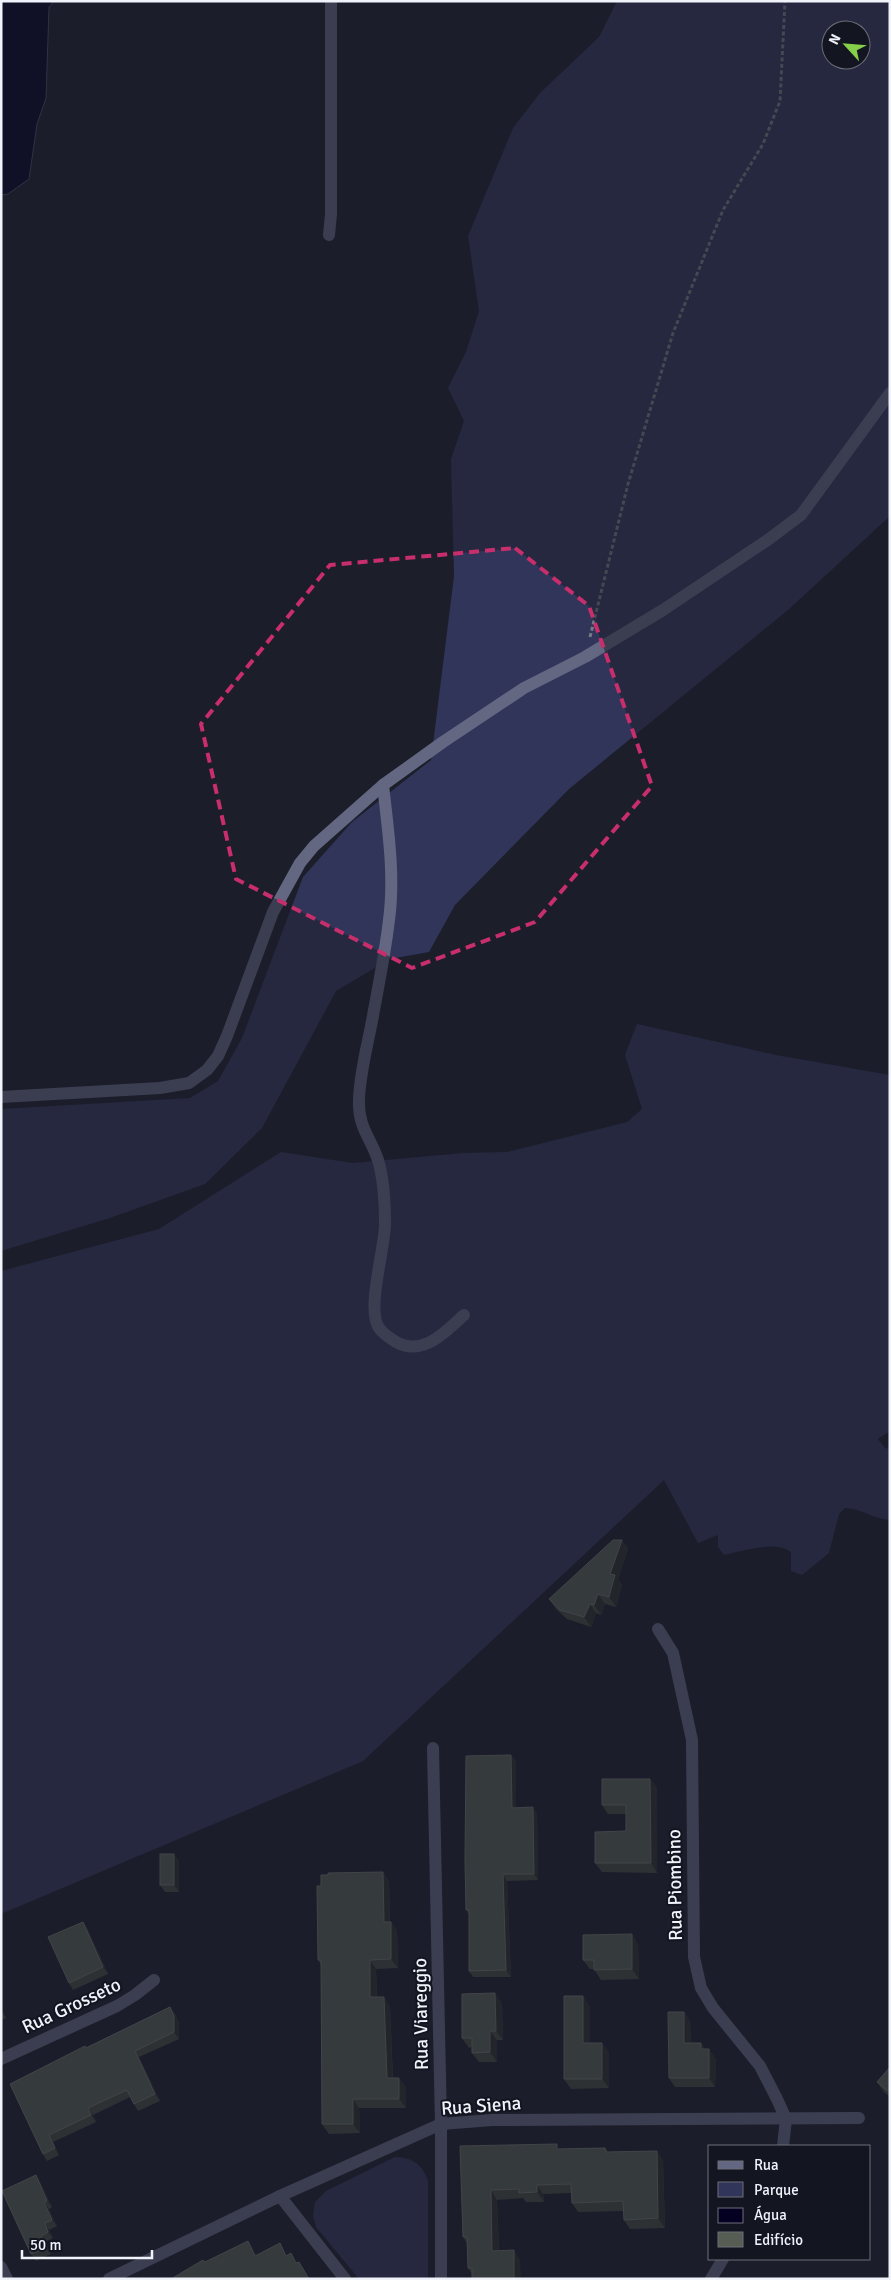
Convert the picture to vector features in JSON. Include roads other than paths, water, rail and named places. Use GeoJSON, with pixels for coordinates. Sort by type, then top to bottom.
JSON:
{"type":"FeatureCollection","features":[{"type":"Feature","properties":{"kind":"street"},"geometry":{"type":"LineString","coordinates":[[330,235],[331,1]]}},
{"type":"Feature","properties":{"kind":"street"},"geometry":{"type":"LineString","coordinates":[[1,1097],[160,1088],[188,1083],[207,1070],[218,1056],[227,1036],[273,912],[300,863],[314,846],[383,785],[443,742],[524,688],[585,657],[663,610],[769,539],[801,514],[890,393]]}},
{"type":"Feature","properties":{"kind":"street"},"geometry":{"type":"LineString","coordinates":[[383,785],[392,886],[389,921],[372,1022],[362,1064],[359,1100],[362,1128],[377,1159],[385,1194],[385,1225],[374,1301],[375,1319],[381,1331],[395,1342],[407,1347],[420,1347],[442,1335],[464,1314]]}},
{"type":"Feature","properties":{"kind":"street","name":"Rua Piombino"},"geometry":{"type":"LineString","coordinates":[[658,1629],[673,1653],[692,1740],[694,1958],[701,1988],[713,2008],[760,2066],[786,2120]]}},
{"type":"Feature","properties":{"kind":"street","name":"Rua Viareggio"},"geometry":{"type":"LineString","coordinates":[[434,1748],[441,2124],[441,2279]]}},
{"type":"Feature","properties":{"kind":"street","name":"Rua Grosseto"},"geometry":{"type":"LineString","coordinates":[[1,2059],[117,2006],[135,1996],[154,1980]]}},
{"type":"Feature","properties":{"kind":"street","name":"Rua Siena"},"geometry":{"type":"LineString","coordinates":[[109,2279],[280,2196],[441,2124],[492,2120],[786,2120],[859,2118]]}},
{"type":"Feature","properties":{"kind":"street"},"geometry":{"type":"LineString","coordinates":[[783,2145],[786,2120]]}},
{"type":"Feature","properties":{"kind":"street"},"geometry":{"type":"LineString","coordinates":[[280,2196],[345,2279]]}},
{"type":"Feature","properties":{"kind":"street"},"geometry":{"type":"LineString","coordinates":[[711,2279],[722,2260]]}},
{"type":"Feature","properties":{"kind":"street"},"geometry":{"type":"LineString","coordinates":[[1,2267],[7,2279]]}},
{"type":"Feature","properties":{"kind":"water"},"geometry":{"type":"Polygon","coordinates":[[[1,1],[54,1],[49,7],[46,98],[37,124],[29,179],[8,194],[1,195],[1,1]]]}}]}
